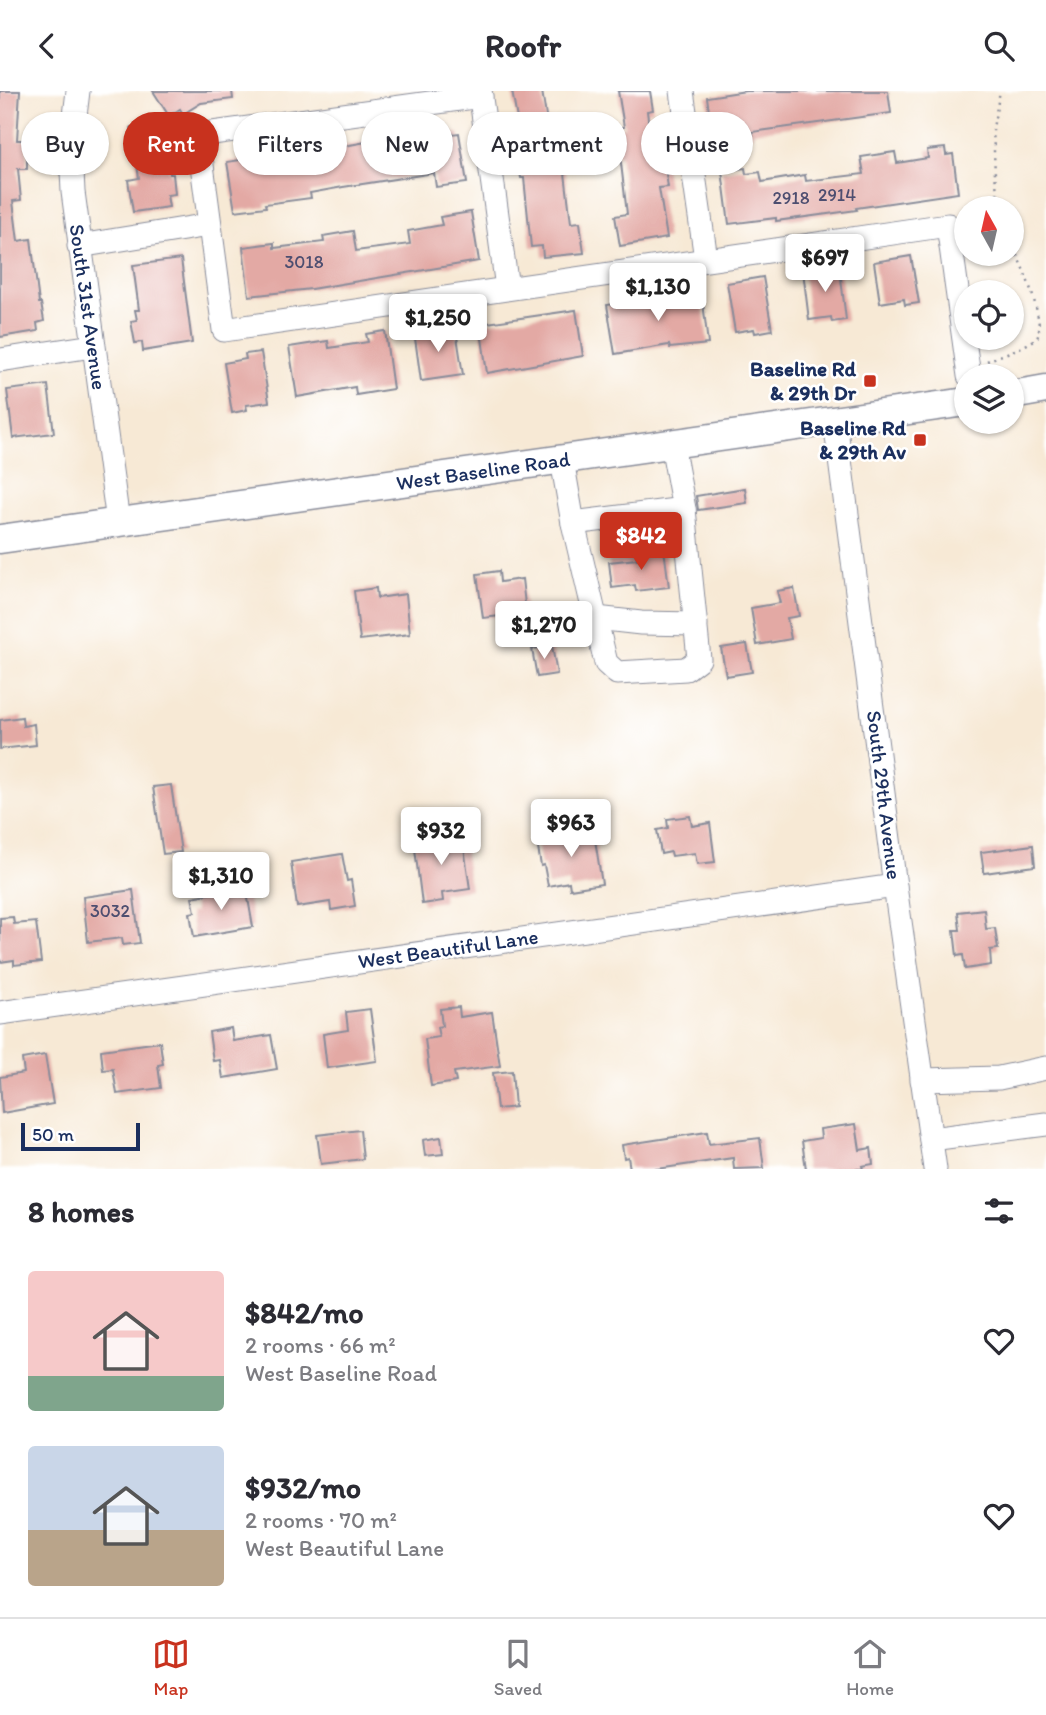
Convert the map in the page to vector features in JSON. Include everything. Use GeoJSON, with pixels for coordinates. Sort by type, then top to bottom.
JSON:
{"type":"FeatureCollection","features":[{"type":"Feature","properties":{"kind":"main road"},"geometry":{"type":"LineString","coordinates":[[1024,393],[1046,389]]}},
{"type":"Feature","properties":{"kind":"main road","name":"West Baseline Road"},"geometry":{"type":"LineString","coordinates":[[0,539],[954,404]]}},
{"type":"Feature","properties":{"kind":"street","name":"South 31st Avenue"},"geometry":{"type":"LineString","coordinates":[[78,91],[71,149],[73,192],[118,522]]}},
{"type":"Feature","properties":{"kind":"street"},"geometry":{"type":"LineString","coordinates":[[682,91],[706,259]]}},
{"type":"Feature","properties":{"kind":"street"},"geometry":{"type":"LineString","coordinates":[[507,288],[480,93],[198,135],[224,330],[948,225],[967,364]]}},
{"type":"Feature","properties":{"kind":"street"},"geometry":{"type":"LineString","coordinates":[[79,246],[209,225]]}},
{"type":"Feature","properties":{"kind":"street"},"geometry":{"type":"LineString","coordinates":[[0,360],[93,347]]}},
{"type":"Feature","properties":{"kind":"street","name":"South 29th Avenue"},"geometry":{"type":"LineString","coordinates":[[835,421],[935,1169]]}},
{"type":"Feature","properties":{"kind":"street"},"geometry":{"type":"LineString","coordinates":[[562,460],[573,523],[606,663],[617,673],[687,669],[699,659],[684,509],[672,444]]}},
{"type":"Feature","properties":{"kind":"street"},"geometry":{"type":"LineString","coordinates":[[573,523],[684,509]]}},
{"type":"Feature","properties":{"kind":"street"},"geometry":{"type":"LineString","coordinates":[[596,618],[641,624],[696,624]]}},
{"type":"Feature","properties":{"kind":"street","name":"West Beautiful Lane"},"geometry":{"type":"LineString","coordinates":[[0,1013],[895,885]]}},
{"type":"Feature","properties":{"kind":"street"},"geometry":{"type":"LineString","coordinates":[[922,1080],[999,1078],[1046,1068]]}},
{"type":"Feature","properties":{"kind":"street"},"geometry":{"type":"LineString","coordinates":[[931,1139],[1046,1124]]}},
{"type":"Feature","properties":{"kind":"path"},"geometry":{"type":"LineString","coordinates":[[998,196],[993,128],[1000,91]]}},
{"type":"Feature","properties":{"kind":"path"},"geometry":{"type":"LineString","coordinates":[[987,361],[1038,337],[1043,328],[1041,310],[1024,264]]}},
{"type":"Feature","properties":{"kind":"building"},"geometry":{"type":"Polygon","coordinates":[[[0,91],[20,91],[17,140],[21,140],[21,169],[18,169],[21,200],[13,201],[18,241],[31,239],[39,303],[44,321],[37,323],[38,331],[0,337],[0,91]]]}},
{"type":"Feature","properties":{"kind":"building"},"geometry":{"type":"Polygon","coordinates":[[[153,91],[232,91],[233,99],[201,103],[186,112],[180,109],[166,112],[153,91]]]}},
{"type":"Feature","properties":{"kind":"building"},"geometry":{"type":"Polygon","coordinates":[[[512,91],[542,91],[545,112],[516,112],[512,91]]]}},
{"type":"Feature","properties":{"kind":"building"},"geometry":{"type":"Polygon","coordinates":[[[618,91],[650,91],[653,110],[641,112],[641,175],[666,175],[668,187],[659,188],[667,238],[620,246],[615,216],[627,214],[622,175],[627,175],[627,112],[622,112],[618,91]]]}},
{"type":"Feature","properties":{"kind":"building"},"geometry":{"type":"Polygon","coordinates":[[[746,91],[888,91],[891,113],[753,132],[753,112],[709,112],[707,97],[746,91]]]}},
{"type":"Feature","properties":{"kind":"building"},"geometry":{"type":"Polygon","coordinates":[[[459,133],[467,183],[436,187],[434,175],[453,175],[453,134],[459,133]]]}},
{"type":"Feature","properties":{"kind":"building"},"geometry":{"type":"Polygon","coordinates":[[[361,143],[361,175],[421,175],[310,193],[311,198],[235,211],[227,162],[233,161],[233,175],[347,175],[347,145],[361,143]]]}},
{"type":"Feature","properties":{"kind":"building"},"geometry":{"type":"Polygon","coordinates":[[[945,148],[946,155],[953,154],[958,193],[776,221],[776,218],[729,224],[723,175],[753,175],[760,172],[762,182],[805,175],[806,181],[864,174],[861,157],[895,152],[897,163],[928,158],[927,150],[945,148]]]}},
{"type":"Feature","properties":{"kind":"building"},"geometry":{"type":"Polygon","coordinates":[[[139,175],[173,175],[175,194],[167,195],[169,207],[133,212],[128,180],[139,178],[139,175]]]}},
{"type":"Feature","properties":{"kind":"building"},"geometry":{"type":"Polygon","coordinates":[[[521,175],[565,175],[571,223],[580,222],[584,253],[543,257],[542,246],[531,247],[524,178],[521,175]]]}},
{"type":"Feature","properties":{"kind":"building"},"geometry":{"type":"Polygon","coordinates":[[[471,212],[479,261],[311,289],[249,296],[243,247],[274,243],[274,248],[324,242],[323,236],[353,231],[356,251],[410,244],[408,231],[442,225],[440,217],[471,212]]]}},
{"type":"Feature","properties":{"kind":"building"},"geometry":{"type":"Polygon","coordinates":[[[911,256],[919,303],[905,305],[904,299],[880,303],[874,262],[911,256]]]}},
{"type":"Feature","properties":{"kind":"building"},"geometry":{"type":"Polygon","coordinates":[[[181,259],[192,343],[143,351],[142,342],[135,343],[131,321],[137,320],[135,310],[139,310],[133,265],[181,259]]]}},
{"type":"Feature","properties":{"kind":"building"},"geometry":{"type":"Polygon","coordinates":[[[827,267],[827,271],[840,270],[846,320],[832,322],[831,317],[809,320],[803,271],[827,267]]]}},
{"type":"Feature","properties":{"kind":"building"},"geometry":{"type":"Polygon","coordinates":[[[763,277],[772,330],[735,332],[727,283],[763,277]]]}},
{"type":"Feature","properties":{"kind":"building"},"geometry":{"type":"Polygon","coordinates":[[[680,289],[681,297],[702,294],[708,344],[670,348],[669,345],[615,354],[607,305],[663,297],[662,291],[680,289]]]}},
{"type":"Feature","properties":{"kind":"building"},"geometry":{"type":"Polygon","coordinates":[[[576,310],[583,356],[487,373],[480,324],[576,310]]]}},
{"type":"Feature","properties":{"kind":"building"},"geometry":{"type":"Polygon","coordinates":[[[446,326],[446,332],[456,330],[463,375],[421,381],[414,331],[446,326]]]}},
{"type":"Feature","properties":{"kind":"building"},"geometry":{"type":"Polygon","coordinates":[[[385,331],[393,389],[356,395],[355,387],[297,397],[289,347],[328,341],[329,348],[368,342],[366,334],[385,331]]]}},
{"type":"Feature","properties":{"kind":"building"},"geometry":{"type":"Polygon","coordinates":[[[261,352],[269,402],[246,405],[247,410],[232,413],[224,363],[246,359],[245,354],[261,352]]]}},
{"type":"Feature","properties":{"kind":"building"},"geometry":{"type":"Polygon","coordinates":[[[48,385],[54,433],[13,438],[7,390],[48,385]]]}},
{"type":"Feature","properties":{"kind":"building"},"geometry":{"type":"Polygon","coordinates":[[[745,488],[747,503],[698,510],[696,496],[745,488]]]}},
{"type":"Feature","properties":{"kind":"building"},"geometry":{"type":"Polygon","coordinates":[[[664,549],[669,587],[636,591],[635,585],[612,588],[609,562],[637,559],[636,553],[664,549]]]}},
{"type":"Feature","properties":{"kind":"building"},"geometry":{"type":"Polygon","coordinates":[[[499,571],[500,582],[522,579],[526,613],[483,618],[477,574],[499,571]]]}},
{"type":"Feature","properties":{"kind":"building"},"geometry":{"type":"Polygon","coordinates":[[[376,588],[377,598],[406,594],[410,634],[360,640],[354,591],[376,588]]]}},
{"type":"Feature","properties":{"kind":"building"},"geometry":{"type":"Polygon","coordinates":[[[794,588],[799,616],[787,618],[791,639],[757,645],[751,608],[780,603],[777,591],[794,588]]]}},
{"type":"Feature","properties":{"kind":"building"},"geometry":{"type":"Polygon","coordinates":[[[747,644],[752,672],[726,676],[721,648],[747,644]]]}},
{"type":"Feature","properties":{"kind":"building"},"geometry":{"type":"Polygon","coordinates":[[[552,646],[557,674],[537,677],[532,649],[552,646]]]}},
{"type":"Feature","properties":{"kind":"building"},"geometry":{"type":"Polygon","coordinates":[[[22,717],[23,726],[34,724],[36,745],[0,749],[0,720],[22,717]]]}},
{"type":"Feature","properties":{"kind":"building"},"geometry":{"type":"Polygon","coordinates":[[[171,785],[181,852],[163,854],[153,787],[171,785]]]}},
{"type":"Feature","properties":{"kind":"building"},"geometry":{"type":"Polygon","coordinates":[[[690,816],[692,826],[710,823],[715,862],[697,864],[695,853],[672,856],[671,852],[661,854],[657,830],[668,828],[667,819],[690,816]]]}},
{"type":"Feature","properties":{"kind":"building"},"geometry":{"type":"Polygon","coordinates":[[[593,827],[602,884],[570,889],[569,882],[548,886],[537,842],[554,839],[553,834],[593,827]]]}},
{"type":"Feature","properties":{"kind":"building"},"geometry":{"type":"Polygon","coordinates":[[[462,834],[470,889],[442,893],[443,901],[422,904],[414,841],[462,834]]]}},
{"type":"Feature","properties":{"kind":"building"},"geometry":{"type":"Polygon","coordinates":[[[1033,845],[1035,866],[984,873],[981,852],[1033,845]]]}},
{"type":"Feature","properties":{"kind":"building"},"geometry":{"type":"Polygon","coordinates":[[[342,854],[347,881],[351,880],[355,906],[331,910],[330,902],[297,907],[291,862],[342,854]]]}},
{"type":"Feature","properties":{"kind":"building"},"geometry":{"type":"Polygon","coordinates":[[[246,887],[253,927],[194,937],[190,913],[195,912],[192,897],[246,887]]]}},
{"type":"Feature","properties":{"kind":"building"},"geometry":{"type":"Polygon","coordinates":[[[133,890],[140,943],[123,945],[122,938],[88,942],[83,897],[133,890]]]}},
{"type":"Feature","properties":{"kind":"building"},"geometry":{"type":"Polygon","coordinates":[[[984,909],[986,929],[995,928],[998,949],[990,950],[991,965],[965,969],[963,955],[957,956],[954,930],[960,930],[958,912],[984,909]]]}},
{"type":"Feature","properties":{"kind":"building"},"geometry":{"type":"Polygon","coordinates":[[[13,917],[14,924],[36,922],[41,962],[14,965],[14,960],[0,962],[0,918],[13,917]]]}},
{"type":"Feature","properties":{"kind":"building"},"geometry":{"type":"Polygon","coordinates":[[[459,1007],[460,1017],[492,1012],[500,1066],[454,1072],[456,1082],[431,1086],[425,1039],[439,1037],[437,1027],[442,1026],[440,1009],[459,1007]]]}},
{"type":"Feature","properties":{"kind":"building"},"geometry":{"type":"Polygon","coordinates":[[[370,1009],[377,1061],[327,1068],[323,1034],[348,1030],[346,1012],[370,1009]]]}},
{"type":"Feature","properties":{"kind":"building"},"geometry":{"type":"Polygon","coordinates":[[[231,1028],[233,1041],[271,1035],[277,1069],[223,1078],[220,1060],[213,1061],[209,1032],[231,1028]]]}},
{"type":"Feature","properties":{"kind":"building"},"geometry":{"type":"Polygon","coordinates":[[[160,1042],[163,1064],[158,1065],[161,1088],[117,1094],[113,1069],[103,1070],[101,1050],[160,1042]]]}},
{"type":"Feature","properties":{"kind":"building"},"geometry":{"type":"Polygon","coordinates":[[[45,1055],[53,1104],[2,1113],[0,1077],[24,1073],[22,1059],[45,1055]]]}},
{"type":"Feature","properties":{"kind":"building"},"geometry":{"type":"Polygon","coordinates":[[[512,1071],[515,1107],[497,1109],[493,1073],[512,1071]]]}},
{"type":"Feature","properties":{"kind":"building"},"geometry":{"type":"Polygon","coordinates":[[[856,1124],[860,1150],[871,1148],[873,1164],[862,1166],[863,1169],[806,1169],[802,1141],[821,1138],[820,1129],[856,1124]]]}},
{"type":"Feature","properties":{"kind":"building"},"geometry":{"type":"Polygon","coordinates":[[[360,1130],[363,1159],[321,1164],[317,1135],[360,1130]]]}},
{"type":"Feature","properties":{"kind":"building"},"geometry":{"type":"Polygon","coordinates":[[[707,1132],[709,1144],[760,1138],[764,1168],[734,1169],[733,1158],[657,1169],[630,1169],[628,1157],[624,1158],[622,1145],[707,1132]]]}},
{"type":"Feature","properties":{"kind":"building"},"geometry":{"type":"Polygon","coordinates":[[[441,1137],[443,1154],[425,1156],[423,1140],[441,1137]]]}},
{"type":"Feature","properties":{"kind":"place","name":"Baseline Rd & 29th Dr"},"geometry":{"type":"Point","coordinates":[870,381]}},
{"type":"Feature","properties":{"kind":"place","name":"Baseline Rd & 29th Av"},"geometry":{"type":"Point","coordinates":[920,440]}}]}
